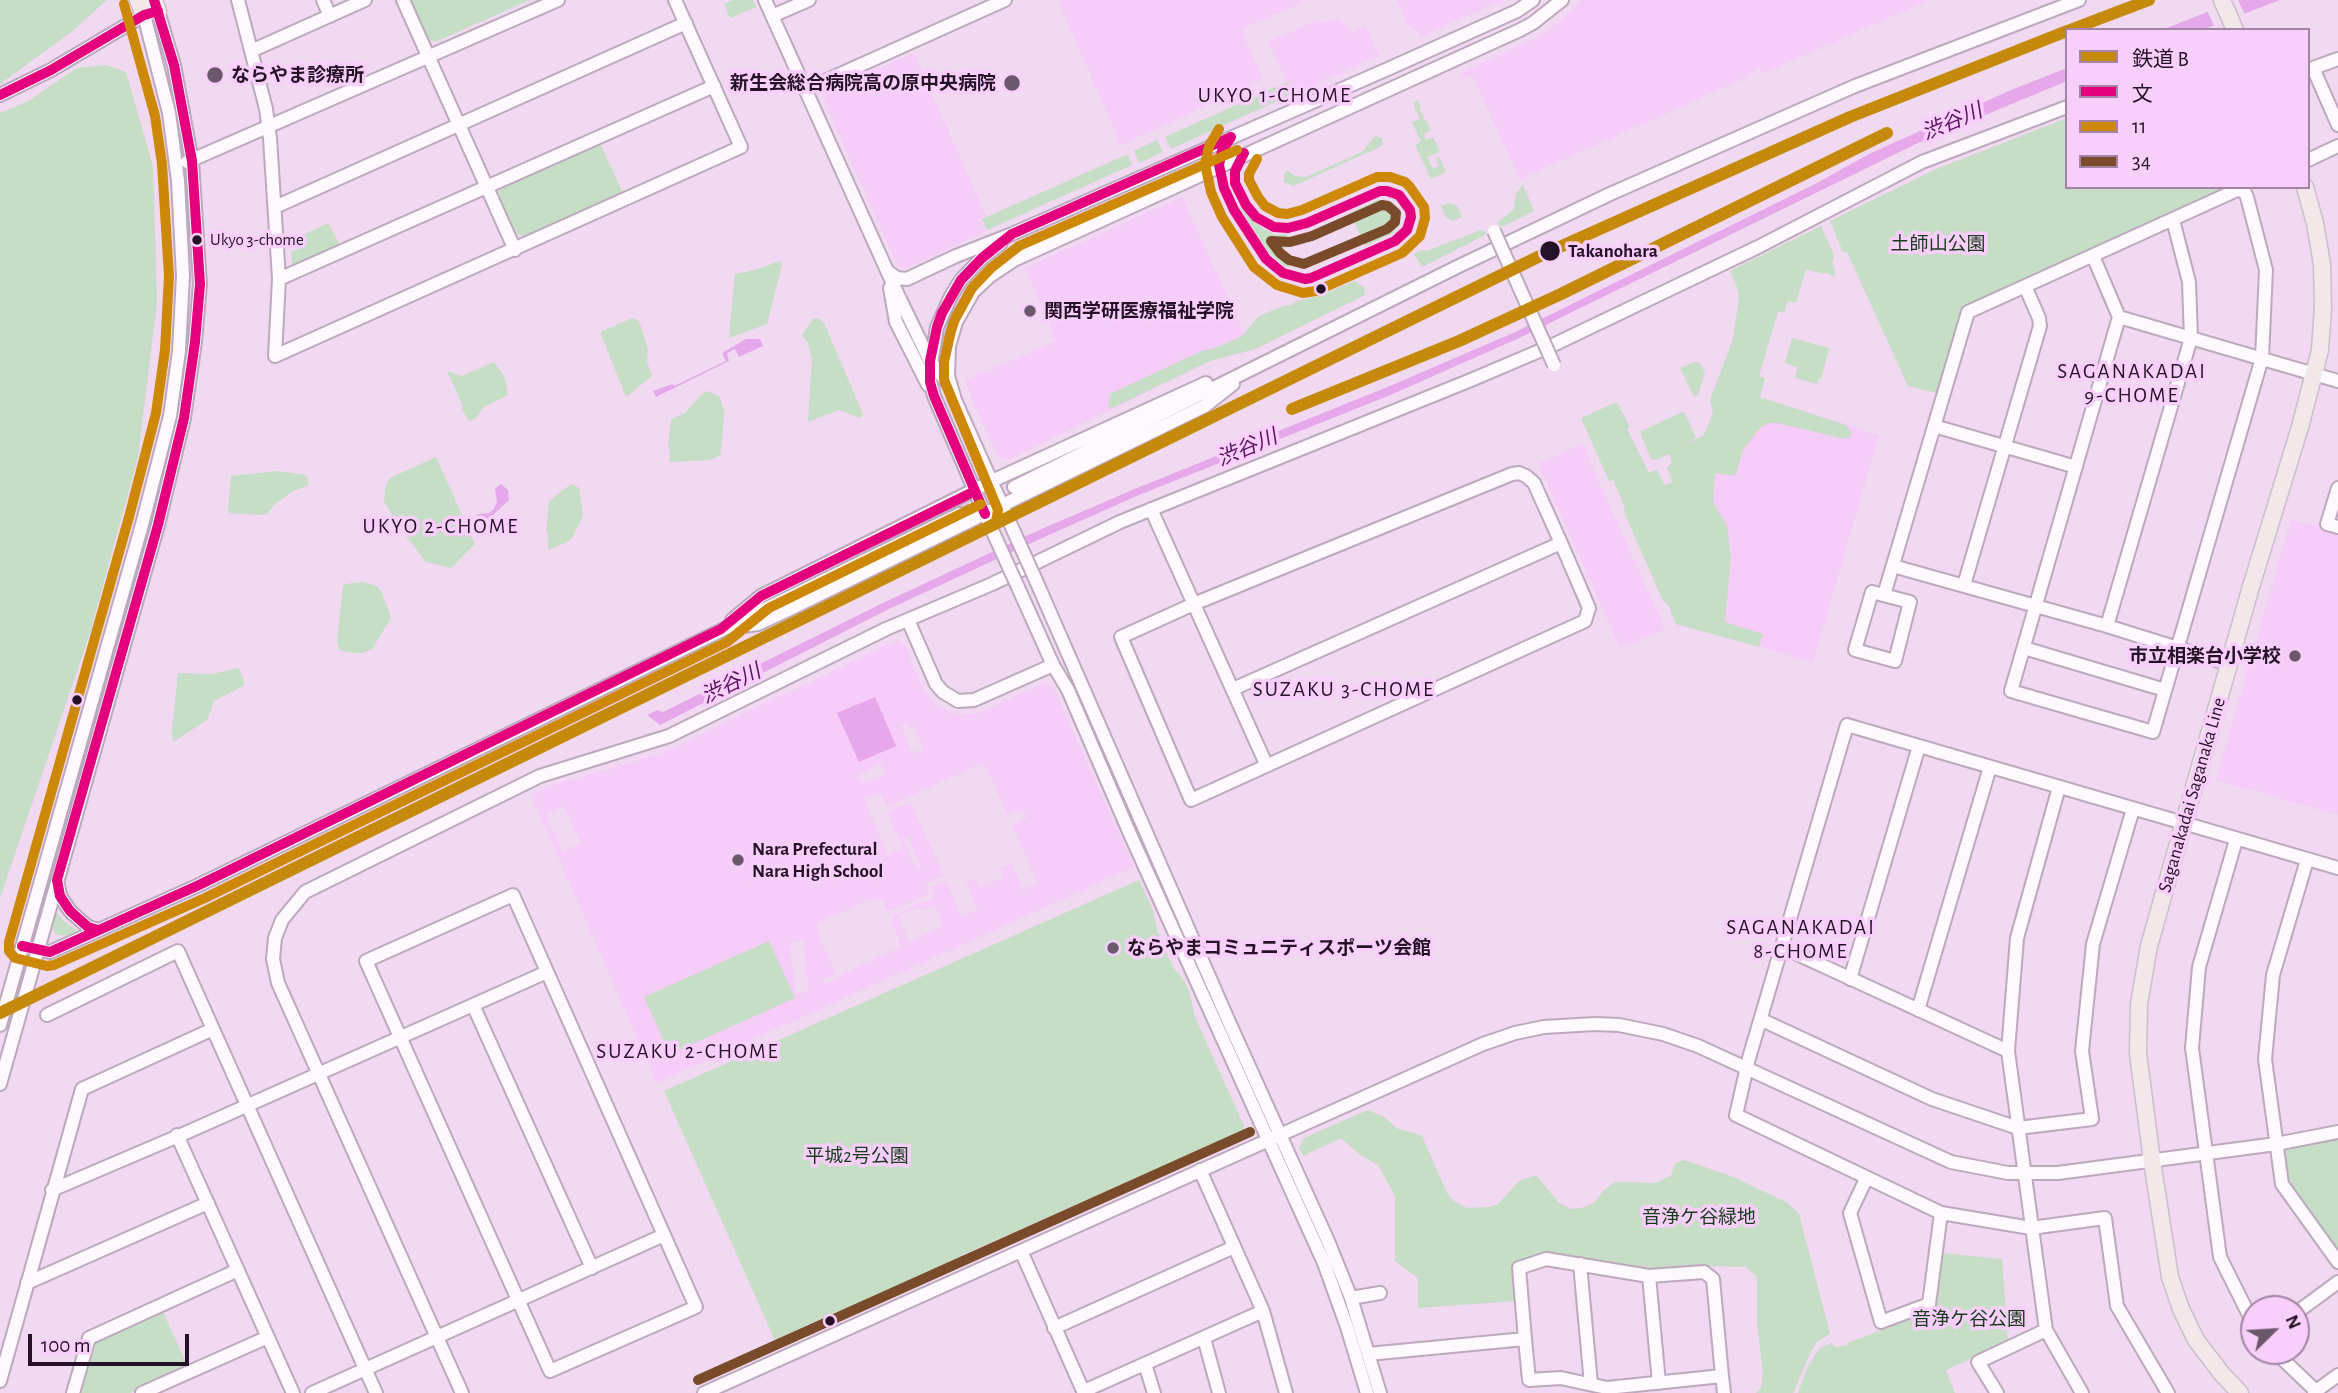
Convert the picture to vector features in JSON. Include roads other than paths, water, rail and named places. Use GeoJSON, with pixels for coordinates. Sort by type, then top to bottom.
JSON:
{"type":"FeatureCollection","features":[{"type":"Feature","properties":{"kind":"main road"},"geometry":{"type":"LineString","coordinates":[[2222,0],[2234,28]]}},
{"type":"Feature","properties":{"kind":"main road","name":"Saganakadai Saganaka Line"},"geometry":{"type":"LineString","coordinates":[[2240,1393],[2206,1355],[2181,1309],[2166,1262],[2138,1053],[2139,1004],[2149,946],[2314,374],[2322,330],[2324,286],[2319,241],[2306,189]]}},
{"type":"Feature","properties":{"kind":"street"},"geometry":{"type":"LineString","coordinates":[[238,0],[269,128],[279,279],[275,356],[741,148],[675,0]]}},
{"type":"Feature","properties":{"kind":"street"},"geometry":{"type":"LineString","coordinates":[[323,0],[330,16]]}},
{"type":"Feature","properties":{"kind":"street"},"geometry":{"type":"LineString","coordinates":[[251,51],[365,0]]}},
{"type":"Feature","properties":{"kind":"street"},"geometry":{"type":"LineString","coordinates":[[403,0],[515,250]]}},
{"type":"Feature","properties":{"kind":"street"},"geometry":{"type":"LineString","coordinates":[[176,163],[192,161],[558,0]]}},
{"type":"Feature","properties":{"kind":"street"},"geometry":{"type":"LineString","coordinates":[[765,0],[930,361],[951,388]]}},
{"type":"Feature","properties":{"kind":"street"},"geometry":{"type":"LineString","coordinates":[[772,16],[809,0]]}},
{"type":"Feature","properties":{"kind":"street"},"geometry":{"type":"LineString","coordinates":[[805,90],[1004,0]]}},
{"type":"Feature","properties":{"kind":"street"},"geometry":{"type":"LineString","coordinates":[[887,271],[897,278],[907,279],[1390,68],[1517,11],[1533,0]]}},
{"type":"Feature","properties":{"kind":"street"},"geometry":{"type":"LineString","coordinates":[[1367,1393],[1324,1263],[1224,1009],[951,388],[948,376],[949,346],[956,322],[973,292],[1000,268],[1014,260],[1244,153],[1520,30],[1562,0]]}},
{"type":"Feature","properties":{"kind":"street"},"geometry":{"type":"LineString","coordinates":[[1014,487],[1263,362],[1609,194],[1855,86],[2079,0]]}},
{"type":"Feature","properties":{"kind":"street"},"geometry":{"type":"LineString","coordinates":[[0,95],[51,70],[149,6]]}},
{"type":"Feature","properties":{"kind":"street"},"geometry":{"type":"LineString","coordinates":[[0,1084],[158,525],[184,418],[195,342],[200,284],[192,161],[174,65],[149,6]]}},
{"type":"Feature","properties":{"kind":"street"},"geometry":{"type":"LineString","coordinates":[[0,1025],[143,521],[170,416],[182,316],[183,276],[176,163],[149,6]]}},
{"type":"Feature","properties":{"kind":"street"},"geometry":{"type":"LineString","coordinates":[[275,207],[686,23]]}},
{"type":"Feature","properties":{"kind":"street"},"geometry":{"type":"LineString","coordinates":[[2338,59],[2313,68],[2338,125]]}},
{"type":"Feature","properties":{"kind":"street"},"geometry":{"type":"LineString","coordinates":[[279,279],[714,86]]}},
{"type":"Feature","properties":{"kind":"street"},"geometry":{"type":"LineString","coordinates":[[462,1393],[278,982],[273,959],[275,938],[282,920],[305,892],[532,779],[560,768],[657,741],[886,629],[992,584],[1151,509],[1551,346],[1758,247],[1922,162],[2065,108]]}},
{"type":"Feature","properties":{"kind":"street"},"geometry":{"type":"LineString","coordinates":[[2310,159],[2338,146]]}},
{"type":"Feature","properties":{"kind":"street"},"geometry":{"type":"LineString","coordinates":[[1884,595],[1968,312],[2237,190],[2244,191],[2266,271],[2262,358],[2153,732],[2011,691],[2119,317],[2093,256]]}},
{"type":"Feature","properties":{"kind":"street"},"geometry":{"type":"LineString","coordinates":[[2107,626],[2191,338],[2189,282],[2173,220]]}},
{"type":"Feature","properties":{"kind":"street"},"geometry":{"type":"LineString","coordinates":[[1494,231],[1554,365]]}},
{"type":"Feature","properties":{"kind":"street"},"geometry":{"type":"LineString","coordinates":[[934,396],[930,382],[930,361],[942,313],[956,288],[982,258],[1012,234]]}},
{"type":"Feature","properties":{"kind":"street"},"geometry":{"type":"LineString","coordinates":[[887,271],[896,322],[934,396],[1053,665],[1068,690],[1130,834],[1339,1266],[1380,1393]]}},
{"type":"Feature","properties":{"kind":"street"},"geometry":{"type":"LineString","coordinates":[[1964,585],[2040,326],[2025,286]]}},
{"type":"Feature","properties":{"kind":"street"},"geometry":{"type":"LineString","coordinates":[[2119,317],[2338,381]]}},
{"type":"Feature","properties":{"kind":"street"},"geometry":{"type":"LineString","coordinates":[[910,350],[930,361],[941,357],[949,346]]}},
{"type":"Feature","properties":{"kind":"street"},"geometry":{"type":"LineString","coordinates":[[721,629],[761,596],[992,481],[1201,384],[1263,362]]}},
{"type":"Feature","properties":{"kind":"street"},"geometry":{"type":"LineString","coordinates":[[721,629],[758,624],[1004,508],[1205,405],[1263,362]]}},
{"type":"Feature","properties":{"kind":"street"},"geometry":{"type":"LineString","coordinates":[[1934,426],[2076,467]]}},
{"type":"Feature","properties":{"kind":"street"},"geometry":{"type":"LineString","coordinates":[[1512,474],[1526,476],[1534,483],[1590,608],[1585,621],[1191,800],[1121,637],[1195,603],[1512,474]]}},
{"type":"Feature","properties":{"kind":"street"},"geometry":{"type":"LineString","coordinates":[[2338,488],[2327,524],[2338,527]]}},
{"type":"Feature","properties":{"kind":"street"},"geometry":{"type":"LineString","coordinates":[[1151,509],[1266,764]]}},
{"type":"Feature","properties":{"kind":"street"},"geometry":{"type":"LineString","coordinates":[[22,946],[50,952],[248,862],[960,514]]}},
{"type":"Feature","properties":{"kind":"street"},"geometry":{"type":"LineString","coordinates":[[1233,690],[1561,543]]}},
{"type":"Feature","properties":{"kind":"street"},"geometry":{"type":"LineString","coordinates":[[1893,566],[2107,626],[2229,664]]}},
{"type":"Feature","properties":{"kind":"street"},"geometry":{"type":"LineString","coordinates":[[1871,592],[1884,595],[1910,602],[1895,661],[1855,650],[1871,592]]}},
{"type":"Feature","properties":{"kind":"street"},"geometry":{"type":"LineString","coordinates":[[908,621],[936,684],[958,701],[974,700],[1053,665]]}},
{"type":"Feature","properties":{"kind":"street"},"geometry":{"type":"LineString","coordinates":[[2024,648],[2165,690]]}},
{"type":"Feature","properties":{"kind":"street"},"geometry":{"type":"LineString","coordinates":[[2168,1393],[2117,1306],[2105,1218],[2031,1228],[1941,1213],[1736,1115],[1747,1068],[1847,725],[2338,869]]}},
{"type":"Feature","properties":{"kind":"street"},"geometry":{"type":"LineString","coordinates":[[1850,979],[1919,746]]}},
{"type":"Feature","properties":{"kind":"street"},"geometry":{"type":"LineString","coordinates":[[1918,1010],[1990,767]]}},
{"type":"Feature","properties":{"kind":"street"},"geometry":{"type":"LineString","coordinates":[[2059,788],[2017,938],[2008,1051],[2046,1331],[2082,1393]]}},
{"type":"Feature","properties":{"kind":"street"},"geometry":{"type":"LineString","coordinates":[[1762,1020],[1932,1099],[2018,1128],[2092,1119],[2082,1051],[2092,944],[2133,809]]}},
{"type":"Feature","properties":{"kind":"street"},"geometry":{"type":"LineString","coordinates":[[2236,840],[2199,967],[2192,1048],[2220,1257],[2240,1297]]}},
{"type":"Feature","properties":{"kind":"street"},"geometry":{"type":"LineString","coordinates":[[2307,860],[2273,975],[2265,1059],[2282,1184],[2338,1262]]}},
{"type":"Feature","properties":{"kind":"street"},"geometry":{"type":"LineString","coordinates":[[57,880],[60,896],[70,911],[88,927],[98,930]]}},
{"type":"Feature","properties":{"kind":"street"},"geometry":{"type":"LineString","coordinates":[[513,895],[547,972],[696,1307],[550,1371],[366,961],[513,895]]}},
{"type":"Feature","properties":{"kind":"street"},"geometry":{"type":"LineString","coordinates":[[1782,947],[2008,1051]]}},
{"type":"Feature","properties":{"kind":"street"},"geometry":{"type":"LineString","coordinates":[[47,1015],[178,951],[376,1393]]}},
{"type":"Feature","properties":{"kind":"street"},"geometry":{"type":"LineString","coordinates":[[52,1190],[547,972]]}},
{"type":"Feature","properties":{"kind":"street"},"geometry":{"type":"LineString","coordinates":[[473,1005],[592,1268]]}},
{"type":"Feature","properties":{"kind":"street"},"geometry":{"type":"LineString","coordinates":[[704,1393],[1483,1044],[1544,1027],[1619,1025],[1663,1034],[1698,1046],[1951,1162],[2008,1173],[2059,1173],[2276,1144],[2338,1132]]}},
{"type":"Feature","properties":{"kind":"street"},"geometry":{"type":"LineString","coordinates":[[0,1381],[82,1089],[213,1029]]}},
{"type":"Feature","properties":{"kind":"street"},"geometry":{"type":"LineString","coordinates":[[177,1135],[293,1393]]}},
{"type":"Feature","properties":{"kind":"street"},"geometry":{"type":"LineString","coordinates":[[1200,1170],[1263,1311],[1286,1393]]}},
{"type":"Feature","properties":{"kind":"street"},"geometry":{"type":"LineString","coordinates":[[1866,1179],[1850,1213],[1881,1322],[1929,1304],[1941,1213]]}},
{"type":"Feature","properties":{"kind":"street"},"geometry":{"type":"LineString","coordinates":[[27,1283],[208,1203]]}},
{"type":"Feature","properties":{"kind":"street"},"geometry":{"type":"LineString","coordinates":[[312,1393],[664,1235]]}},
{"type":"Feature","properties":{"kind":"street"},"geometry":{"type":"LineString","coordinates":[[1054,1328],[1234,1247]]}},
{"type":"Feature","properties":{"kind":"street"},"geometry":{"type":"LineString","coordinates":[[1021,1251],[1084,1392],[1263,1311]]}},
{"type":"Feature","properties":{"kind":"street"},"geometry":{"type":"LineString","coordinates":[[1722,1376],[1606,1388],[1561,1378],[1530,1380],[1519,1268],[1546,1259],[1649,1276],[1704,1272],[1713,1279],[1724,1393]]}},
{"type":"Feature","properties":{"kind":"street"},"geometry":{"type":"LineString","coordinates":[[1580,1264],[1591,1384]]}},
{"type":"Feature","properties":{"kind":"street"},"geometry":{"type":"LineString","coordinates":[[73,1393],[89,1338],[238,1270]]}},
{"type":"Feature","properties":{"kind":"street"},"geometry":{"type":"LineString","coordinates":[[1649,1276],[1659,1383]]}},
{"type":"Feature","properties":{"kind":"street"},"geometry":{"type":"LineString","coordinates":[[2310,1303],[2338,1282]]}},
{"type":"Feature","properties":{"kind":"street"},"geometry":{"type":"LineString","coordinates":[[1351,1298],[1380,1293]]}},
{"type":"Feature","properties":{"kind":"street"},"geometry":{"type":"LineString","coordinates":[[1997,1393],[1978,1362],[2046,1331]]}},
{"type":"Feature","properties":{"kind":"street"},"geometry":{"type":"LineString","coordinates":[[142,1393],[268,1337]]}},
{"type":"Feature","properties":{"kind":"street"},"geometry":{"type":"LineString","coordinates":[[1204,1338],[1219,1393]]}},
{"type":"Feature","properties":{"kind":"street"},"geometry":{"type":"LineString","coordinates":[[1368,1354],[1525,1339]]}},
{"type":"Feature","properties":{"kind":"street"},"geometry":{"type":"LineString","coordinates":[[1145,1364],[1154,1393]]}},
{"type":"Feature","properties":{"kind":"street"},"geometry":{"type":"LineString","coordinates":[[2288,1365],[2315,1392],[2338,1375]]}},
{"type":"Feature","properties":{"kind":"water"},"geometry":{"type":"Polygon","coordinates":[[[2237,0],[2280,0],[2207,28],[2167,28],[2237,0]]]}},
{"type":"Feature","properties":{"kind":"water","name":"渋谷川"},"geometry":{"type":"Polygon","coordinates":[[[2065,69],[2065,82],[1918,143],[1517,339],[1388,396],[1139,495],[1040,539],[889,609],[660,725],[647,715],[657,710],[663,712],[885,602],[1037,531],[1513,333],[1817,183],[1869,154],[2065,69]]]}},
{"type":"Feature","properties":{"kind":"water"},"geometry":{"type":"Polygon","coordinates":[[[746,339],[760,339],[763,346],[739,357],[735,349],[727,353],[729,361],[656,397],[653,391],[673,384],[674,386],[726,361],[722,353],[746,339]]]}},
{"type":"Feature","properties":{"kind":"water"},"geometry":{"type":"Polygon","coordinates":[[[501,484],[508,490],[509,500],[491,517],[484,520],[475,519],[478,514],[489,513],[494,509],[497,502],[495,489],[501,484]]]}},
{"type":"Feature","properties":{"kind":"water"},"geometry":{"type":"Polygon","coordinates":[[[875,697],[896,746],[859,762],[837,713],[875,697]]]}},
{"type":"Feature","properties":{"kind":"tunnel"},"geometry":{"type":"LineString","coordinates":[[960,514],[1014,487]]}},
{"type":"Feature","properties":{"kind":"rail line","name":"B"},"geometry":{"type":"LineString","coordinates":[[2075,28],[2149,0]]}},
{"type":"Feature","properties":{"kind":"rail line","name":"B"},"geometry":{"type":"LineString","coordinates":[[0,1013],[1544,254],[1850,117],[2065,32]]}},
{"type":"Feature","properties":{"kind":"rail line","name":"B"},"geometry":{"type":"LineString","coordinates":[[1292,409],[1459,341],[1561,294],[1887,133]]}},
{"type":"Feature","properties":{"kind":"place","name":"ならやま診療所"},"geometry":{"type":"Point","coordinates":[215,75]}},
{"type":"Feature","properties":{"kind":"place","name":"新生会総合病院高の原中央病院"},"geometry":{"type":"Point","coordinates":[1012,83]}},
{"type":"Feature","properties":{"kind":"place","name":"Ukyo 3-chome"},"geometry":{"type":"Point","coordinates":[197,240]}},
{"type":"Feature","properties":{"kind":"place","name":"Takanohara"},"geometry":{"type":"Point","coordinates":[1550,251]}},
{"type":"Feature","properties":{"kind":"place","name":"関西学研医療福祉学院"},"geometry":{"type":"Point","coordinates":[1030,311]}},
{"type":"Feature","properties":{"kind":"place","name":"市立相楽台小学校"},"geometry":{"type":"Point","coordinates":[2295,656]}},
{"type":"Feature","properties":{"kind":"place","name":"Nara Prefectural Nara High School"},"geometry":{"type":"Point","coordinates":[738,860]}},
{"type":"Feature","properties":{"kind":"place","name":"ならやまコミュニティスポーツ会館"},"geometry":{"type":"Point","coordinates":[1113,948]}},
{"type":"Feature","properties":{"kind":"district","name":"UKYO 1-CHOME"},"geometry":{"type":"Point","coordinates":[1275,96]}},
{"type":"Feature","properties":{"kind":"district","name":"SAGANAKADAI 9-CHOME"},"geometry":{"type":"Point","coordinates":[2132,384]}},
{"type":"Feature","properties":{"kind":"district","name":"UKYO 2-CHOME"},"geometry":{"type":"Point","coordinates":[441,527]}},
{"type":"Feature","properties":{"kind":"district","name":"SUZAKU 3-CHOME"},"geometry":{"type":"Point","coordinates":[1344,690]}},
{"type":"Feature","properties":{"kind":"district","name":"SAGANAKADAI 8-CHOME"},"geometry":{"type":"Point","coordinates":[1801,940]}},
{"type":"Feature","properties":{"kind":"district","name":"SUZAKU 2-CHOME"},"geometry":{"type":"Point","coordinates":[688,1052]}},
{"type":"Feature","properties":{"kind":"park label","name":"土師山公園"},"geometry":{"type":"Point","coordinates":[1938,244]}},
{"type":"Feature","properties":{"kind":"park label","name":"平城2号公園"},"geometry":{"type":"Point","coordinates":[857,1156]}},
{"type":"Feature","properties":{"kind":"park label","name":"音浄ケ谷緑地"},"geometry":{"type":"Point","coordinates":[1699,1217]}},
{"type":"Feature","properties":{"kind":"park label","name":"音浄ケ谷公園"},"geometry":{"type":"Point","coordinates":[1969,1319]}}]}
